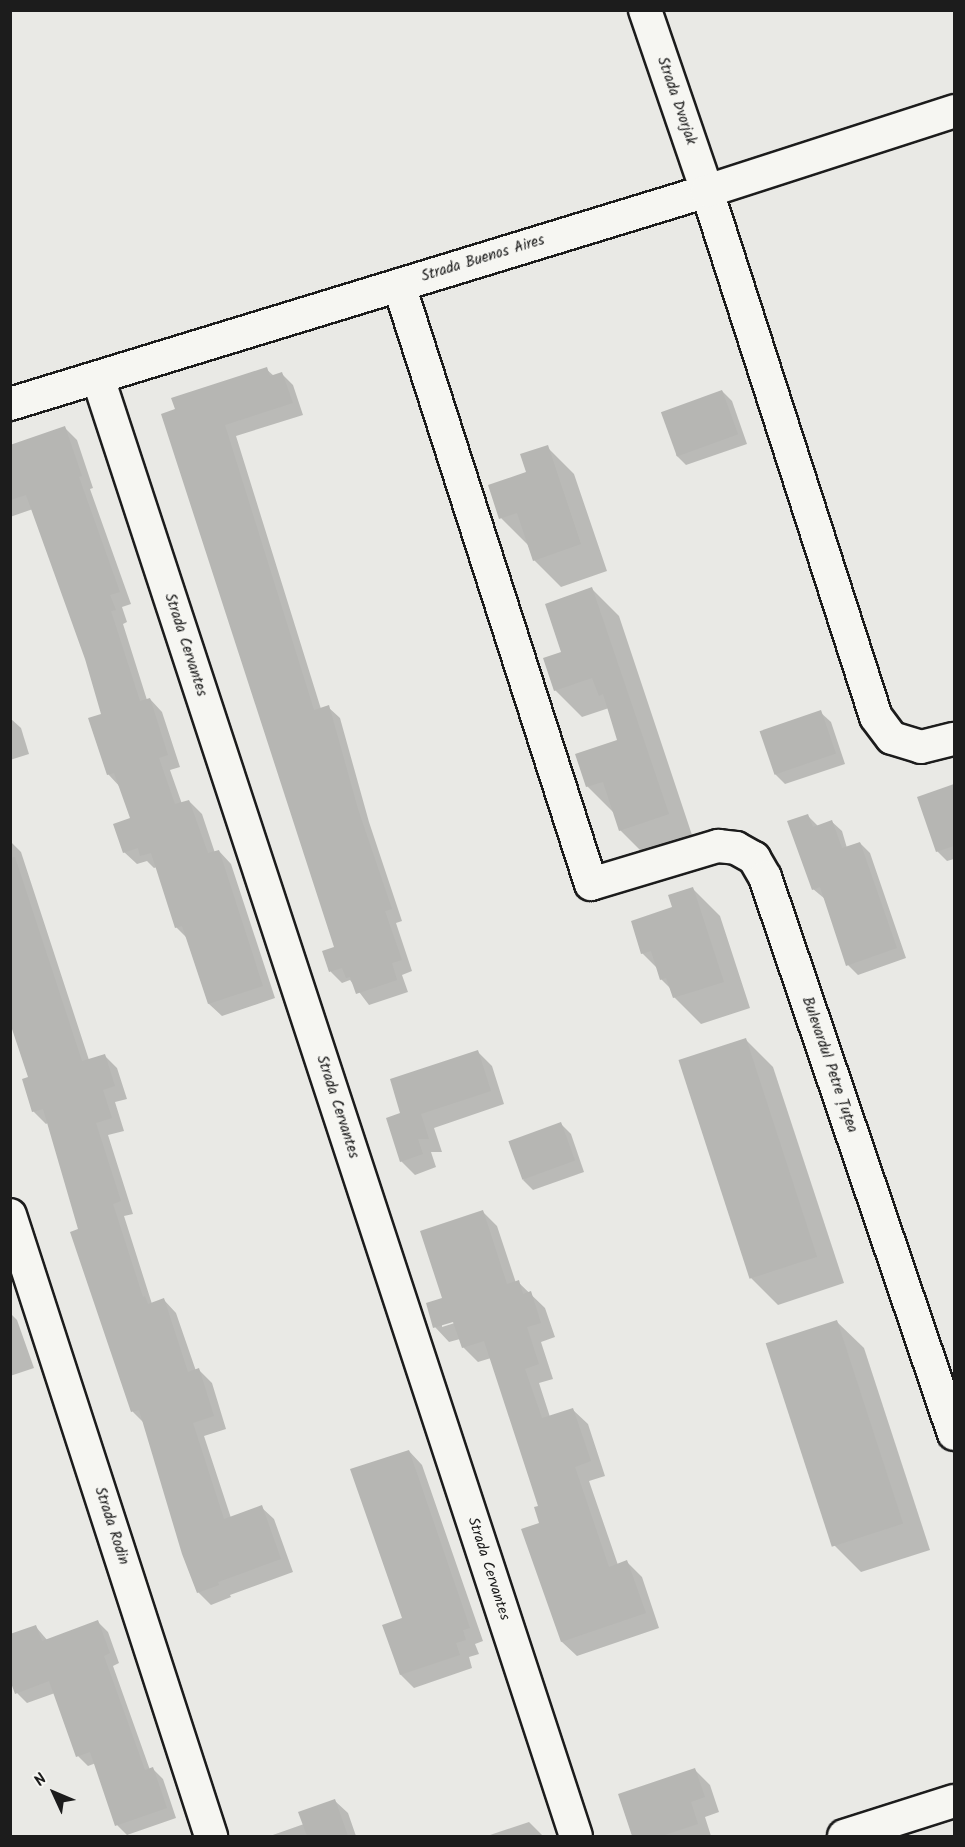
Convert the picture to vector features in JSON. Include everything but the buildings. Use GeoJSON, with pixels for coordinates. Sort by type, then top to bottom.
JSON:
{"type":"FeatureCollection","features":[{"type":"Feature","properties":{"kind":"street","name":"Strada Dvorjak"},"geometry":{"type":"LineString","coordinates":[[645,10],[707,191],[876,717],[892,738],[921,747],[954,739]]}},
{"type":"Feature","properties":{"kind":"street","name":"Strada Buenos Aires"},"geometry":{"type":"LineString","coordinates":[[10,404],[707,191],[954,111]]}},
{"type":"Feature","properties":{"kind":"street","name":"Bulevardul Petre Țuțea"},"geometry":{"type":"LineString","coordinates":[[399,285],[591,884],[718,846],[735,848],[754,858],[765,877],[954,1434]]}},
{"type":"Feature","properties":{"kind":"street","name":"Strada Cervantes"},"geometry":{"type":"LineString","coordinates":[[98,378],[576,1836]]}},
{"type":"Feature","properties":{"kind":"street","name":"Strada Rodin"},"geometry":{"type":"LineString","coordinates":[[10,1215],[211,1836]]}},
{"type":"Feature","properties":{"kind":"street"},"geometry":{"type":"LineString","coordinates":[[844,1836],[954,1801]]}}]}
